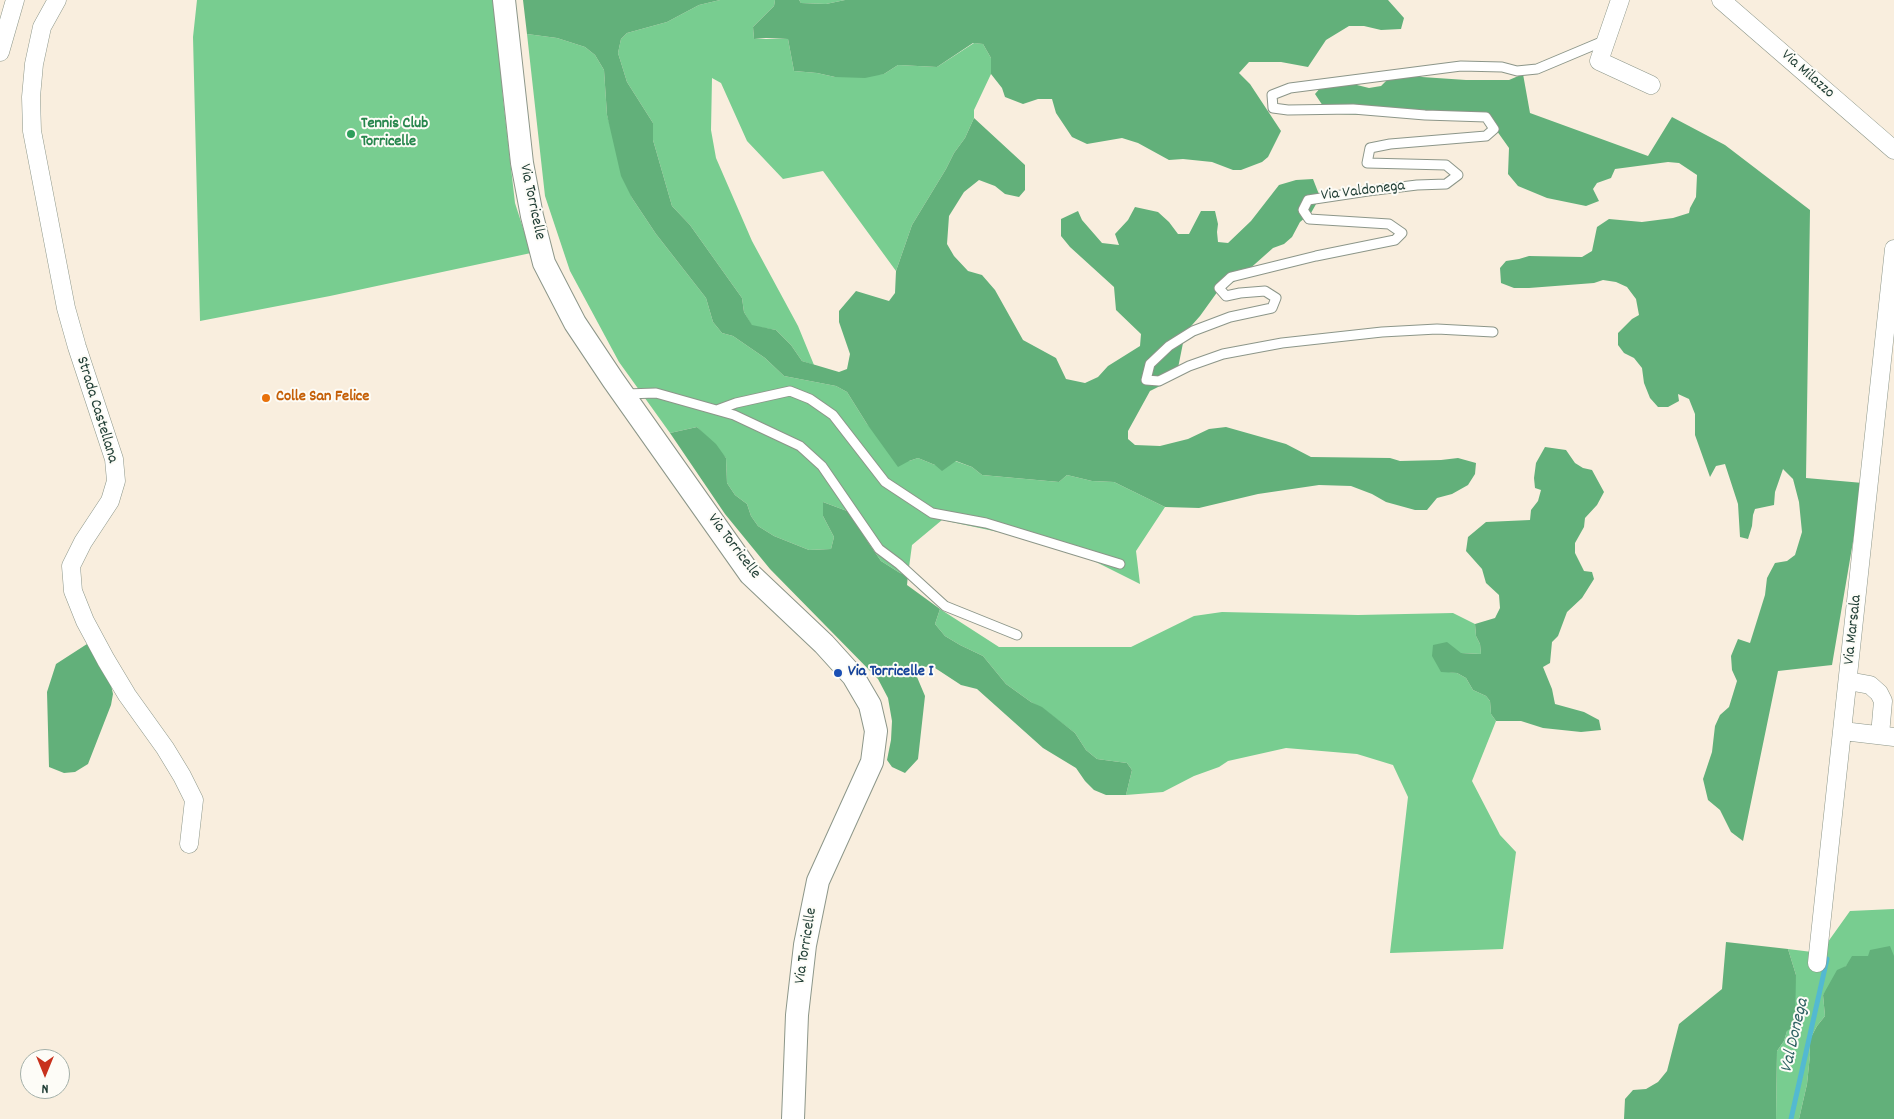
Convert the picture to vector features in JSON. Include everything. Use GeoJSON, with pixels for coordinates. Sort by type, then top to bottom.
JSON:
{"type":"FeatureCollection","features":[{"type":"Feature","properties":{"kind":"street"},"geometry":{"type":"LineString","coordinates":[[0,52],[15,0]]}},
{"type":"Feature","properties":{"kind":"street","name":"Strada Castellana"},"geometry":{"type":"LineString","coordinates":[[57,0],[42,27],[34,64],[31,97],[32,131],[66,308],[76,347],[114,459],[116,481],[110,501],[83,542],[71,566],[73,591],[85,621],[106,660],[127,695],[165,748],[194,800],[189,844]]}},
{"type":"Feature","properties":{"kind":"street","name":"Via Torricelle"},"geometry":{"type":"LineString","coordinates":[[504,0],[522,163],[532,216],[544,263],[575,323],[750,574],[824,644],[853,676],[870,705],[876,732],[872,762],[818,881],[805,946],[797,1015],[793,1119]]}},
{"type":"Feature","properties":{"kind":"street"},"geometry":{"type":"LineString","coordinates":[[1620,0],[1599,61],[1651,85]]}},
{"type":"Feature","properties":{"kind":"street","name":"Via Milazzo"},"geometry":{"type":"LineString","coordinates":[[1721,0],[1894,150]]}},
{"type":"Feature","properties":{"kind":"street","name":"Via Marsala"},"geometry":{"type":"LineString","coordinates":[[1817,963],[1891,297],[1894,248]]}},
{"type":"Feature","properties":{"kind":"street"},"geometry":{"type":"LineString","coordinates":[[1843,731],[1887,736],[1883,701],[1879,693],[1870,685],[1848,681]]}},
{"type":"Feature","properties":{"kind":"lane","name":"Via Valdonega"},"geometry":{"type":"LineString","coordinates":[[1493,332],[1437,329],[1282,343],[1224,354],[1159,380],[1146,380],[1150,364],[1170,346],[1193,331],[1230,317],[1272,308],[1276,298],[1265,291],[1226,296],[1218,288],[1231,277],[1316,256],[1395,240],[1402,233],[1389,224],[1309,219],[1303,210],[1308,200],[1368,190],[1446,184],[1458,175],[1446,166],[1367,163],[1370,148],[1390,144],[1486,136],[1494,129],[1486,118],[1353,109],[1288,110],[1273,108],[1272,95],[1290,88],[1461,66],[1502,67],[1517,71],[1537,70],[1606,40]]}},
{"type":"Feature","properties":{"kind":"lane"},"geometry":{"type":"LineString","coordinates":[[716,410],[736,403],[790,391],[810,399],[833,415],[885,482],[932,513],[986,523],[1120,564]]}},
{"type":"Feature","properties":{"kind":"lane"},"geometry":{"type":"LineString","coordinates":[[623,394],[656,393],[734,415],[800,446],[822,466],[879,549],[899,564],[945,606],[1017,635]]}},
{"type":"Feature","properties":{"kind":"green space","name":"Tennis Club Torricelle"},"geometry":{"type":"Polygon","coordinates":[[[197,0],[495,0],[503,98],[515,203],[531,253],[330,296],[200,321],[193,37],[197,0]]]}},
{"type":"Feature","properties":{"kind":"green space"},"geometry":{"type":"Polygon","coordinates":[[[523,0],[720,0],[699,5],[667,22],[627,33],[621,39],[618,53],[627,82],[653,123],[653,140],[672,206],[690,225],[742,298],[744,312],[752,325],[776,330],[791,345],[802,361],[839,372],[847,369],[850,354],[839,322],[839,311],[856,291],[889,301],[895,293],[896,271],[912,225],[954,153],[965,138],[974,118],[1025,165],[1025,190],[1019,197],[1005,194],[995,186],[979,180],[964,192],[949,216],[947,244],[954,256],[968,271],[982,275],[995,290],[1023,340],[1056,358],[1066,379],[1085,383],[1098,377],[1108,366],[1140,346],[1141,334],[1116,310],[1114,287],[1070,247],[1061,236],[1061,219],[1078,211],[1082,220],[1102,243],[1119,245],[1115,234],[1128,220],[1135,207],[1158,212],[1178,234],[1189,234],[1201,211],[1215,211],[1218,224],[1218,242],[1228,243],[1251,221],[1279,185],[1296,180],[1313,179],[1320,197],[1311,213],[1300,222],[1292,237],[1284,244],[1273,248],[1237,280],[1218,291],[1185,333],[1177,373],[1162,385],[1150,391],[1128,431],[1128,439],[1135,445],[1160,446],[1188,439],[1209,429],[1226,427],[1286,444],[1311,457],[1390,458],[1400,461],[1458,458],[1476,463],[1475,474],[1468,485],[1452,494],[1437,498],[1427,510],[1415,510],[1386,502],[1351,486],[1319,485],[1258,494],[1199,508],[1165,507],[1114,482],[1092,481],[1067,475],[1059,482],[982,475],[972,467],[956,461],[942,471],[935,465],[918,458],[898,467],[847,392],[836,386],[784,376],[765,358],[733,336],[722,333],[713,322],[706,298],[656,234],[632,198],[621,176],[607,115],[604,70],[595,55],[585,47],[557,38],[527,34],[523,0]]]}},
{"type":"Feature","properties":{"kind":"green space"},"geometry":{"type":"Polygon","coordinates":[[[720,0],[775,0],[774,6],[753,27],[754,39],[788,39],[794,71],[835,77],[884,74],[898,65],[937,67],[974,43],[983,44],[991,58],[991,74],[974,110],[974,118],[965,138],[954,153],[912,225],[896,271],[823,171],[783,179],[747,141],[721,83],[712,78],[711,130],[716,158],[752,241],[798,326],[814,365],[802,361],[791,345],[776,330],[752,326],[744,312],[742,298],[690,225],[672,206],[653,140],[653,123],[627,82],[618,53],[621,39],[627,33],[667,22],[699,5],[720,0]]]}},
{"type":"Feature","properties":{"kind":"green space"},"geometry":{"type":"Polygon","coordinates":[[[775,0],[799,0],[801,3],[826,4],[845,0],[1388,0],[1404,18],[1401,29],[1381,30],[1364,26],[1349,26],[1326,40],[1308,67],[1281,62],[1249,62],[1239,73],[1250,84],[1281,131],[1268,157],[1262,162],[1241,170],[1233,170],[1212,162],[1183,159],[1169,160],[1138,143],[1122,138],[1087,144],[1072,137],[1056,113],[1052,99],[1038,99],[1023,104],[1005,97],[1002,88],[991,74],[991,58],[983,44],[973,43],[937,67],[898,65],[884,74],[865,78],[835,77],[794,71],[788,39],[754,39],[753,27],[774,6],[775,0]]]}},
{"type":"Feature","properties":{"kind":"green space"},"geometry":{"type":"Polygon","coordinates":[[[799,0],[845,0],[826,4],[801,3],[799,0]]]}},
{"type":"Feature","properties":{"kind":"green space"},"geometry":{"type":"Polygon","coordinates":[[[527,34],[557,38],[585,47],[595,55],[604,70],[607,115],[632,198],[656,234],[706,298],[713,322],[722,333],[733,336],[765,358],[784,376],[836,386],[847,392],[867,424],[909,461],[918,458],[935,465],[955,461],[972,467],[982,475],[1059,482],[1067,475],[1092,481],[1114,482],[1165,507],[1136,551],[1140,584],[1064,546],[942,520],[912,545],[908,575],[900,573],[881,561],[868,542],[855,514],[823,502],[823,516],[834,537],[831,549],[809,550],[774,536],[758,526],[751,516],[747,504],[735,495],[727,483],[726,458],[697,427],[670,433],[619,362],[570,271],[545,196],[527,34]]]}},
{"type":"Feature","properties":{"kind":"green space"},"geometry":{"type":"Polygon","coordinates":[[[1410,72],[1422,77],[1466,80],[1509,80],[1523,74],[1530,113],[1648,156],[1672,117],[1725,145],[1810,210],[1806,478],[1863,483],[1832,665],[1778,671],[1743,841],[1731,832],[1720,810],[1708,800],[1703,779],[1712,752],[1715,726],[1720,715],[1729,707],[1737,681],[1732,670],[1731,656],[1738,639],[1750,643],[1765,595],[1767,578],[1775,563],[1787,561],[1795,555],[1802,532],[1799,502],[1793,479],[1783,469],[1775,492],[1774,505],[1755,509],[1748,539],[1740,537],[1738,504],[1725,464],[1716,466],[1710,477],[1695,435],[1695,414],[1689,399],[1678,394],[1679,401],[1668,407],[1658,407],[1650,398],[1644,383],[1642,368],[1634,358],[1624,353],[1618,345],[1618,333],[1632,319],[1639,315],[1636,299],[1627,287],[1616,282],[1603,280],[1594,283],[1529,288],[1514,288],[1501,283],[1500,268],[1506,261],[1529,256],[1582,257],[1592,251],[1597,227],[1609,219],[1642,222],[1673,218],[1689,213],[1696,197],[1697,175],[1679,163],[1668,162],[1615,169],[1611,178],[1597,183],[1593,189],[1599,201],[1586,206],[1547,198],[1518,186],[1508,174],[1509,148],[1492,124],[1487,121],[1396,112],[1368,115],[1339,114],[1323,106],[1315,94],[1321,87],[1349,83],[1369,88],[1381,86],[1392,75],[1410,72]]]}},
{"type":"Feature","properties":{"kind":"green space"},"geometry":{"type":"Polygon","coordinates":[[[697,427],[716,444],[726,458],[727,483],[735,495],[747,504],[751,516],[758,526],[774,536],[809,550],[831,549],[834,537],[823,516],[823,502],[855,514],[868,542],[881,561],[900,573],[908,575],[907,585],[940,609],[935,624],[945,636],[983,656],[1006,684],[1031,702],[1042,707],[1075,733],[1086,750],[1097,759],[1127,763],[1132,770],[1126,795],[1106,795],[1094,790],[1076,768],[1043,748],[977,689],[961,685],[932,666],[924,667],[917,677],[925,696],[918,759],[905,773],[892,767],[887,760],[892,721],[888,698],[878,679],[770,569],[725,514],[670,433],[697,427]]]}},
{"type":"Feature","properties":{"kind":"green space"},"geometry":{"type":"Polygon","coordinates":[[[1545,447],[1566,450],[1575,463],[1583,468],[1592,470],[1604,492],[1597,505],[1585,518],[1584,527],[1575,543],[1575,553],[1584,571],[1592,572],[1594,579],[1582,598],[1567,612],[1558,636],[1552,642],[1550,663],[1543,667],[1552,689],[1555,704],[1584,712],[1599,720],[1601,730],[1581,732],[1543,728],[1521,721],[1496,721],[1491,714],[1490,701],[1486,696],[1473,690],[1466,678],[1457,673],[1441,672],[1432,656],[1433,645],[1447,642],[1461,653],[1481,654],[1475,624],[1495,618],[1500,608],[1499,595],[1486,583],[1482,569],[1466,551],[1468,537],[1486,522],[1530,520],[1531,510],[1538,501],[1541,490],[1535,488],[1536,463],[1545,447]]]}},
{"type":"Feature","properties":{"kind":"green space"},"geometry":{"type":"Polygon","coordinates":[[[940,609],[999,647],[1131,647],[1194,616],[1222,612],[1358,615],[1453,613],[1475,624],[1481,654],[1461,653],[1441,671],[1457,673],[1466,678],[1473,690],[1486,696],[1490,701],[1491,714],[1496,721],[1472,781],[1500,835],[1516,852],[1503,949],[1390,953],[1408,797],[1393,765],[1357,754],[1286,748],[1228,761],[1219,767],[1194,776],[1163,792],[1126,795],[1132,770],[1127,763],[1097,759],[1086,750],[1075,733],[1006,684],[983,656],[945,636],[935,624],[940,609]]]}},
{"type":"Feature","properties":{"kind":"green space"},"geometry":{"type":"Polygon","coordinates":[[[87,644],[98,656],[110,680],[113,694],[111,705],[88,764],[75,772],[64,773],[49,767],[47,692],[56,664],[87,644]]]}},
{"type":"Feature","properties":{"kind":"green space"},"geometry":{"type":"Polygon","coordinates":[[[1894,909],[1894,956],[1868,956],[1846,966],[1823,995],[1825,1016],[1809,1041],[1810,1055],[1807,1084],[1799,1119],[1776,1119],[1777,1051],[1784,1041],[1787,1031],[1796,975],[1788,949],[1820,953],[1850,911],[1894,909]]]}},
{"type":"Feature","properties":{"kind":"green space"},"geometry":{"type":"Polygon","coordinates":[[[1726,942],[1788,949],[1796,975],[1795,1025],[1787,1031],[1784,1041],[1777,1051],[1776,1119],[1624,1119],[1625,1099],[1633,1090],[1646,1089],[1658,1082],[1667,1071],[1679,1024],[1722,989],[1726,942]]]}},
{"type":"Feature","properties":{"kind":"green space"},"geometry":{"type":"Polygon","coordinates":[[[1890,946],[1894,956],[1894,1119],[1799,1119],[1807,1084],[1810,1055],[1809,1041],[1825,1016],[1823,995],[1837,970],[1846,966],[1852,956],[1868,956],[1870,950],[1890,946]]]}},
{"type":"Feature","properties":{"kind":"waterway","name":"Val Donega"},"geometry":{"type":"LineString","coordinates":[[1791,1119],[1827,959]]}},
{"type":"Feature","properties":{"kind":"place","name":"Tennis Club Torricelle"},"geometry":{"type":"Point","coordinates":[351,134]}},
{"type":"Feature","properties":{"kind":"place","name":"Colle San Felice"},"geometry":{"type":"Point","coordinates":[266,398]}},
{"type":"Feature","properties":{"kind":"place","name":"Via Torricelle I"},"geometry":{"type":"Point","coordinates":[838,673]}}]}
